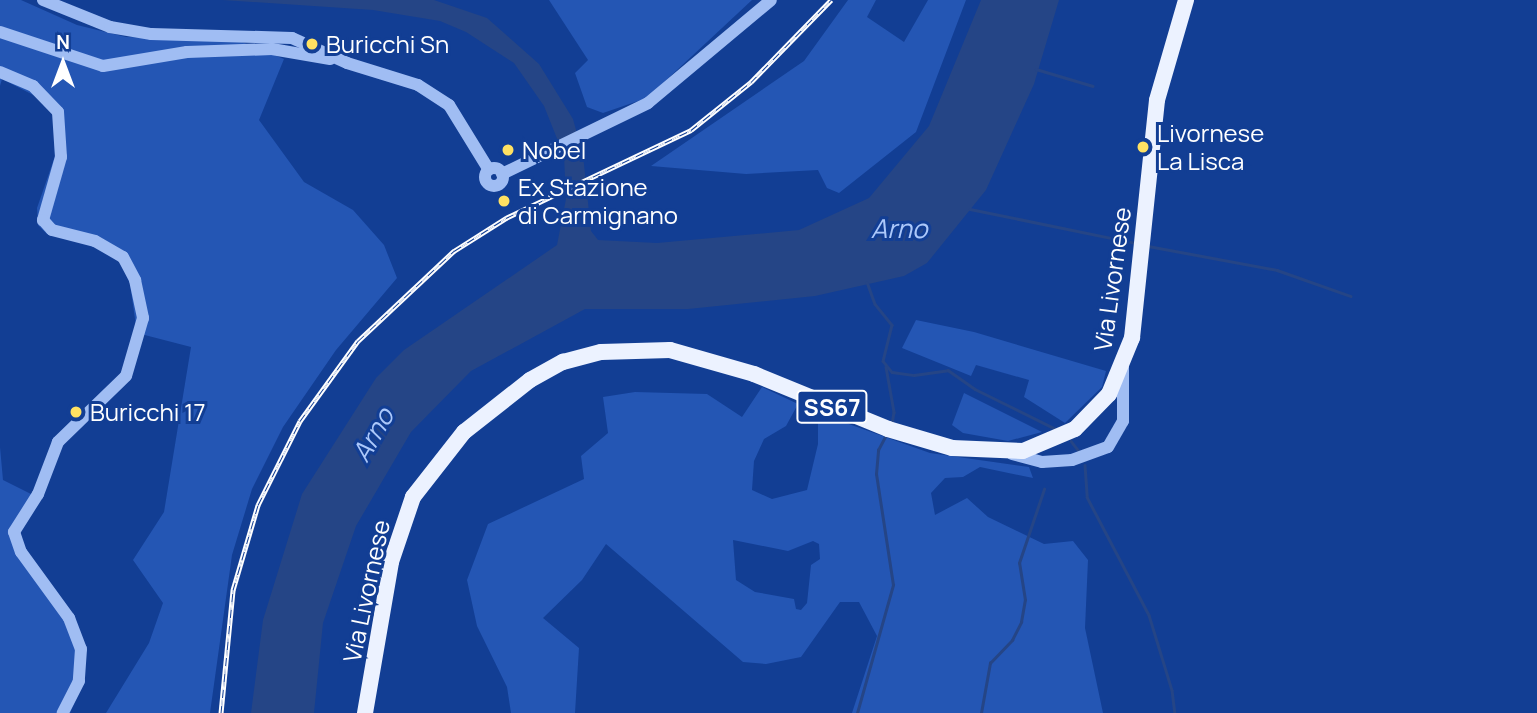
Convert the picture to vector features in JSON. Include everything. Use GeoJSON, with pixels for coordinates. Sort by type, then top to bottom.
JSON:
{"type":"FeatureCollection","features":[{"type":"Feature","properties":{"kind":"main road","name":"Via Livornese"},"geometry":{"type":"LineString","coordinates":[[365,713],[391,562],[413,497],[464,432],[530,380],[564,362],[601,352],[670,350],[754,374],[922,440],[1005,452],[1051,443],[1074,429],[1109,394],[1123,367],[1132,338],[1157,100],[1186,0]]}},
{"type":"Feature","properties":{"kind":"street"},"geometry":{"type":"LineString","coordinates":[[43,0],[98,23],[151,34],[292,38],[348,63],[433,92],[463,121],[495,172],[537,160],[648,103],[771,0]]}},
{"type":"Feature","properties":{"kind":"street"},"geometry":{"type":"LineString","coordinates":[[0,32],[103,66],[187,52],[272,49],[348,63]]}},
{"type":"Feature","properties":{"kind":"street"},"geometry":{"type":"LineString","coordinates":[[0,72],[33,86],[58,112],[61,157],[43,220],[52,230],[95,241],[123,257],[135,280],[143,318],[126,376],[58,442],[38,494],[14,532],[21,552],[37,569],[76,631],[81,669],[63,713]]}},
{"type":"Feature","properties":{"kind":"street"},"geometry":{"type":"LineString","coordinates":[[1005,452],[1042,462],[1072,460],[1108,447],[1123,421],[1123,367]]}},
{"type":"Feature","properties":{"kind":"shaded area"},"geometry":{"type":"Polygon","coordinates":[[[0,0],[21,0],[77,25],[126,37],[237,40],[284,59],[259,120],[304,182],[353,210],[384,245],[397,278],[336,350],[283,427],[252,489],[232,555],[210,713],[106,713],[149,643],[163,603],[133,560],[164,512],[191,347],[137,333],[130,284],[119,258],[90,244],[47,234],[38,225],[37,208],[55,156],[53,114],[45,101],[2,79],[0,86],[0,0]]]}},
{"type":"Feature","properties":{"kind":"shaded area"},"geometry":{"type":"Polygon","coordinates":[[[549,0],[752,0],[647,98],[603,113],[587,107],[575,73],[588,60],[549,0]]]}},
{"type":"Feature","properties":{"kind":"shaded area"},"geometry":{"type":"Polygon","coordinates":[[[848,0],[876,0],[867,17],[904,42],[928,0],[966,0],[916,132],[839,193],[827,188],[818,170],[746,174],[651,166],[804,61],[848,0]]]}},
{"type":"Feature","properties":{"kind":"shaded area"},"geometry":{"type":"Polygon","coordinates":[[[916,320],[974,332],[1106,371],[1102,387],[1065,423],[1024,397],[1029,380],[976,365],[971,376],[902,348],[916,320]]]}},
{"type":"Feature","properties":{"kind":"shaded area"},"geometry":{"type":"Polygon","coordinates":[[[762,387],[798,404],[786,426],[764,439],[754,461],[752,490],[772,499],[807,490],[818,444],[818,413],[930,453],[1029,467],[1033,478],[980,467],[963,477],[945,478],[931,493],[935,515],[967,498],[988,517],[1044,544],[1073,541],[1088,560],[1085,628],[1103,713],[852,713],[877,636],[859,602],[840,602],[801,657],[766,664],[743,662],[606,544],[582,580],[543,618],[579,648],[575,713],[511,713],[507,687],[477,626],[467,580],[488,524],[584,479],[581,456],[608,433],[603,397],[635,392],[707,394],[742,417],[762,387]],[[733,540],[736,580],[755,592],[794,599],[796,609],[801,610],[807,603],[811,565],[820,559],[819,544],[813,541],[788,551],[733,540]]]}},
{"type":"Feature","properties":{"kind":"shaded area"},"geometry":{"type":"Polygon","coordinates":[[[964,393],[1042,432],[1008,441],[963,433],[952,425],[964,393]]]}},
{"type":"Feature","properties":{"kind":"shaded area"},"geometry":{"type":"Polygon","coordinates":[[[0,447],[3,480],[39,498],[20,529],[23,549],[74,616],[82,685],[70,713],[0,713],[0,447]]]}},
{"type":"Feature","properties":{"kind":"water","name":"Arno"},"geometry":{"type":"Polygon","coordinates":[[[222,0],[434,0],[487,18],[539,64],[573,119],[583,155],[591,231],[598,240],[657,243],[799,230],[869,198],[929,126],[981,0],[1059,0],[1034,84],[986,190],[927,263],[904,276],[815,296],[688,309],[585,309],[471,371],[411,432],[356,526],[323,623],[314,713],[251,713],[263,620],[302,494],[376,378],[404,350],[557,245],[566,199],[564,156],[544,106],[514,63],[466,32],[440,21],[373,10],[222,0]]]}},
{"type":"Feature","properties":{"kind":"waterway"},"geometry":{"type":"LineString","coordinates":[[1036,69],[1093,86]]}},
{"type":"Feature","properties":{"kind":"waterway"},"geometry":{"type":"LineString","coordinates":[[970,209],[1135,243]]}},
{"type":"Feature","properties":{"kind":"waterway"},"geometry":{"type":"LineString","coordinates":[[1148,246],[1277,270],[1351,296]]}},
{"type":"Feature","properties":{"kind":"waterway"},"geometry":{"type":"LineString","coordinates":[[867,282],[875,304],[892,325],[883,361],[892,372],[914,375],[948,370],[975,389],[1056,429]]}},
{"type":"Feature","properties":{"kind":"waterway"},"geometry":{"type":"LineString","coordinates":[[886,367],[894,412],[892,425]]}},
{"type":"Feature","properties":{"kind":"waterway"},"geometry":{"type":"LineString","coordinates":[[857,713],[893,585],[876,474],[878,450],[886,435]]}},
{"type":"Feature","properties":{"kind":"waterway"},"geometry":{"type":"LineString","coordinates":[[1071,441],[1081,454]]}},
{"type":"Feature","properties":{"kind":"waterway"},"geometry":{"type":"LineString","coordinates":[[1085,465],[1087,497],[1149,615],[1172,690],[1175,713]]}},
{"type":"Feature","properties":{"kind":"waterway"},"geometry":{"type":"LineString","coordinates":[[981,713],[990,663],[1012,640],[1021,622],[1025,600],[1019,563],[1044,489]]}},
{"type":"Feature","properties":{"kind":"railway"},"geometry":{"type":"LineString","coordinates":[[221,713],[233,590],[258,505],[300,421],[358,341],[454,251],[506,218],[691,130],[751,82],[831,0]]}},
{"type":"Feature","properties":{"kind":"place","name":"Buricchi Sn"},"geometry":{"type":"Point","coordinates":[312,44]}},
{"type":"Feature","properties":{"kind":"place","name":"Livornese La Lisca"},"geometry":{"type":"Point","coordinates":[1143,147]}},
{"type":"Feature","properties":{"kind":"place","name":"Nobel"},"geometry":{"type":"Point","coordinates":[508,150]}},
{"type":"Feature","properties":{"kind":"place","name":"Ex Stazione di Carmignano"},"geometry":{"type":"Point","coordinates":[504,201]}},
{"type":"Feature","properties":{"kind":"place","name":"Buricchi 17"},"geometry":{"type":"Point","coordinates":[76,412]}}]}
